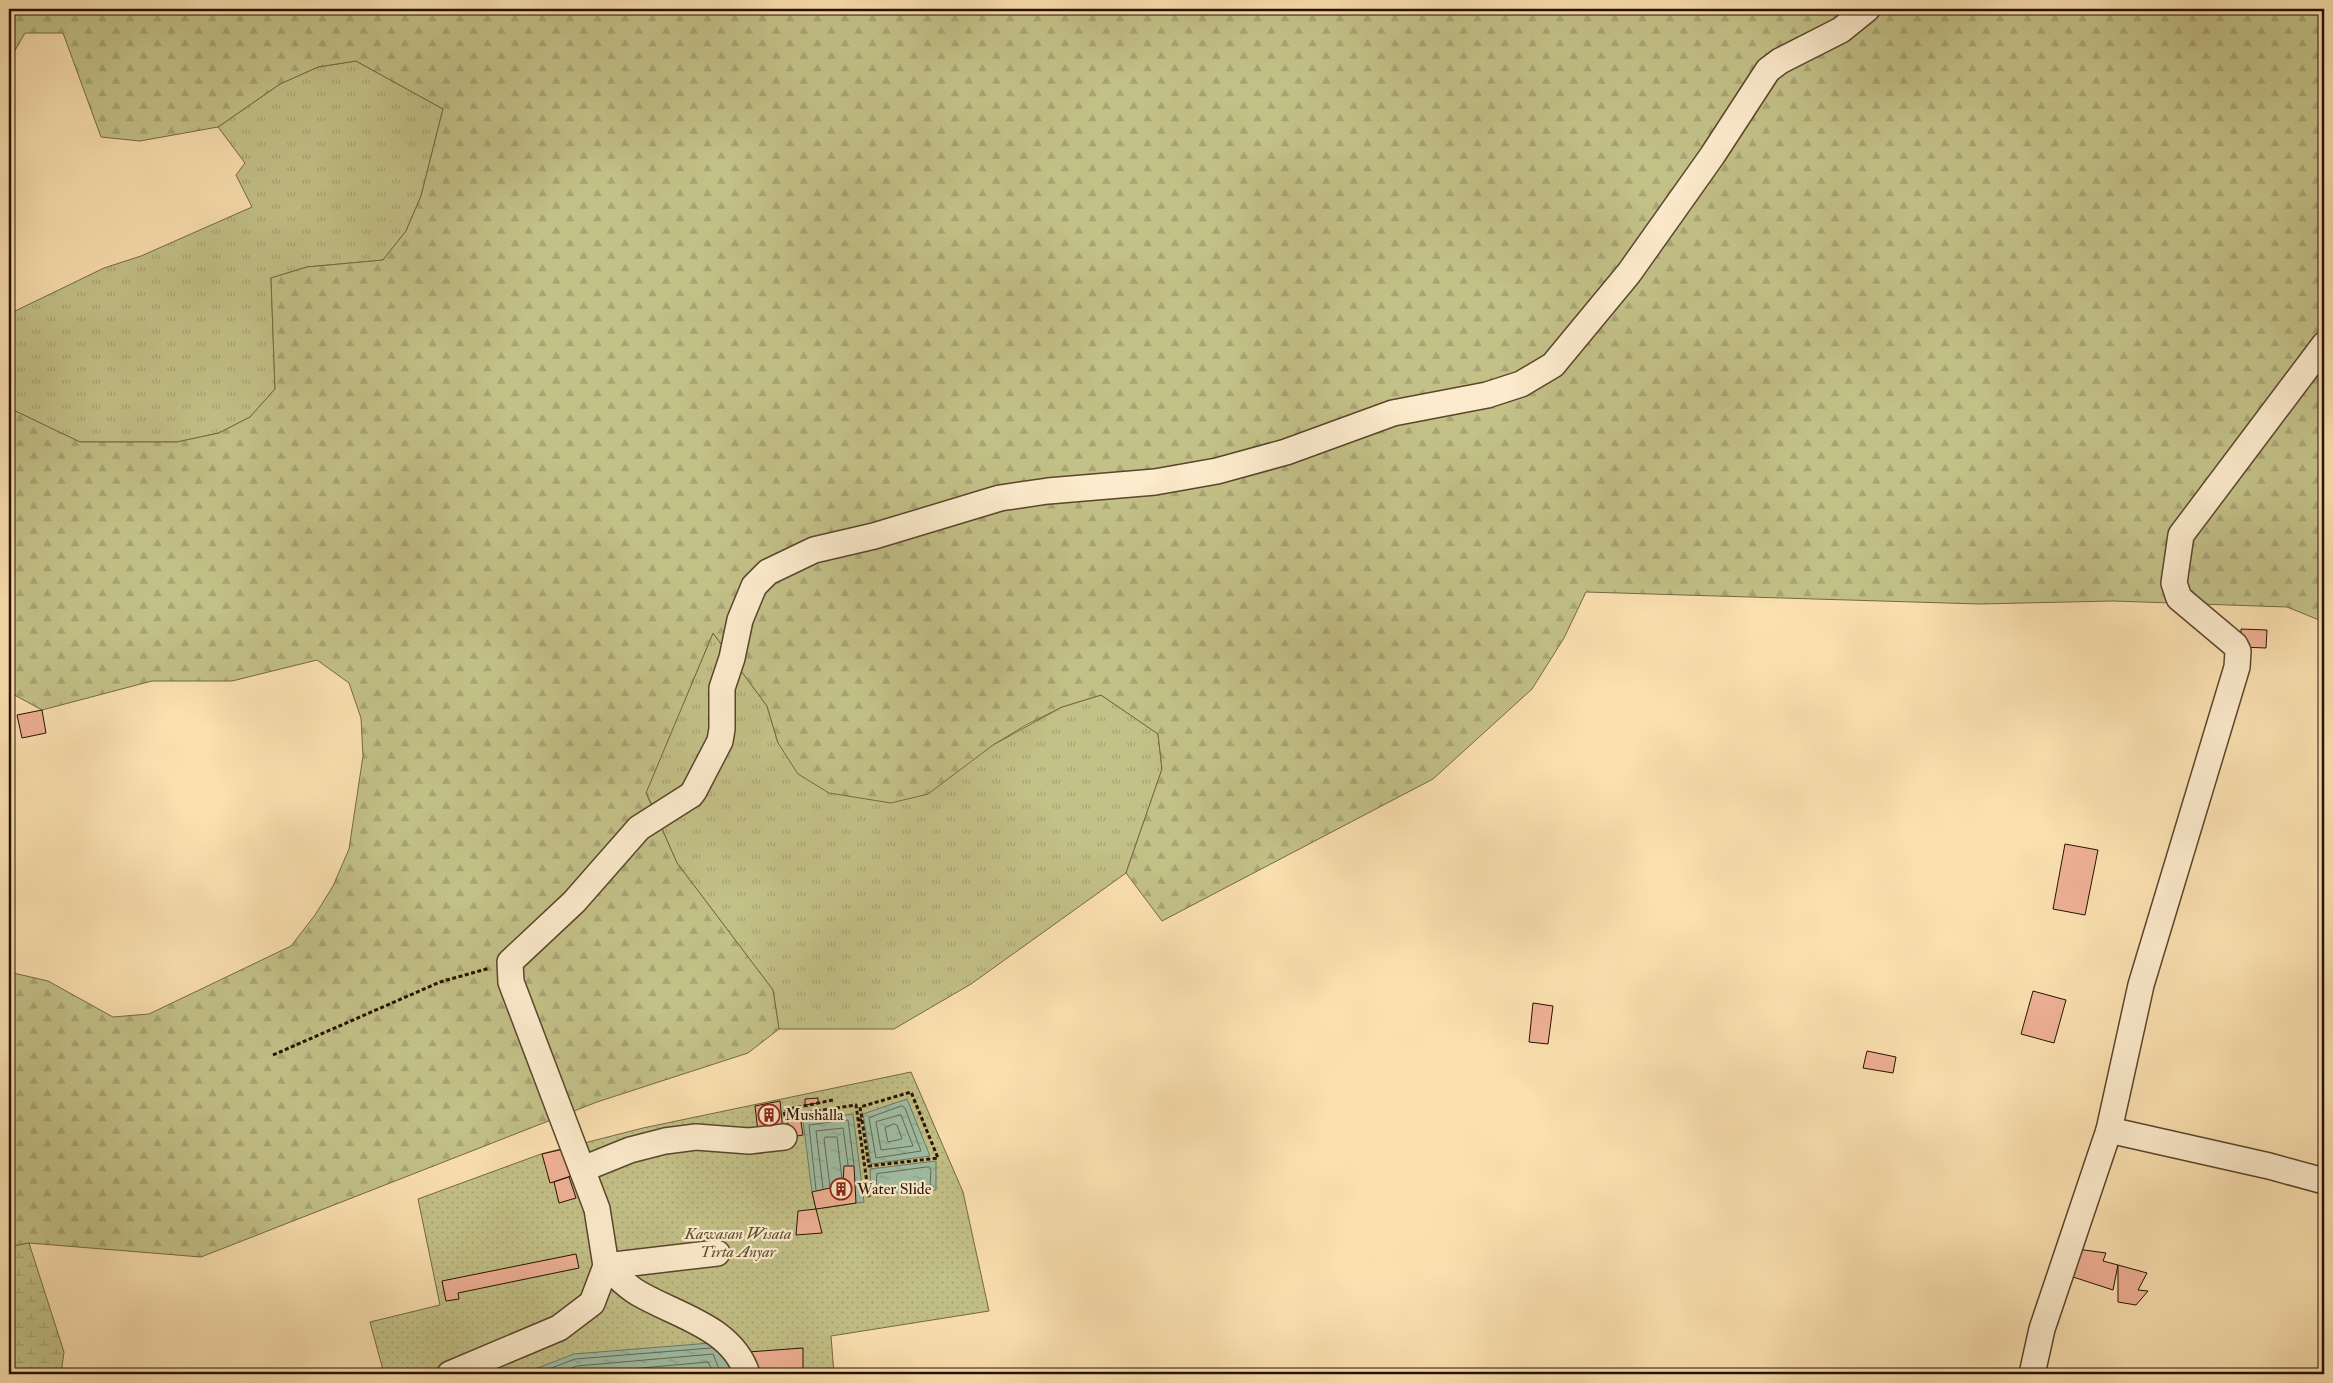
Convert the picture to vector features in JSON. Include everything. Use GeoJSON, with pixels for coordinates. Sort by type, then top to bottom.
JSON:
{"type":"FeatureCollection","features":[{"type":"Feature","properties":{"kind":"lane"},"geometry":{"type":"LineString","coordinates":[[450,1374],[559,1328],[592,1303],[606,1266],[598,1209],[511,982],[510,962],[574,902],[639,828],[691,795],[720,741],[722,728],[722,688],[732,658],[740,620],[754,586],[768,572],[814,550],[874,536],[1000,498],[1048,490],[1155,482],[1217,472],[1286,452],[1393,413],[1486,395],[1521,384],[1553,365],[1629,274],[1712,156],[1768,70],[1780,61],[1841,30],[1867,9]]}},
{"type":"Feature","properties":{"kind":"lane"},"geometry":{"type":"LineString","coordinates":[[2032,1374],[2042,1329],[2109,1130],[2141,986],[2237,668],[2238,650],[2235,645],[2179,598],[2174,583],[2180,535],[2324,345]]}},
{"type":"Feature","properties":{"kind":"lane"},"geometry":{"type":"LineString","coordinates":[[583,1169],[630,1150],[665,1141],[696,1137],[749,1141],[786,1123]]}},
{"type":"Feature","properties":{"kind":"lane"},"geometry":{"type":"LineString","coordinates":[[2109,1130],[2269,1166],[2324,1181]]}},
{"type":"Feature","properties":{"kind":"lane"},"geometry":{"type":"LineString","coordinates":[[606,1266],[717,1253]]}},
{"type":"Feature","properties":{"kind":"lane"},"geometry":{"type":"LineString","coordinates":[[606,1266],[637,1293],[720,1335],[742,1358],[746,1374]]}},
{"type":"Feature","properties":{"kind":"path"},"geometry":{"type":"LineString","coordinates":[[274,1055],[440,982],[510,962]]}},
{"type":"Feature","properties":{"kind":"path"},"geometry":{"type":"LineString","coordinates":[[833,1100],[784,1110],[786,1123],[856,1104],[860,1120],[869,1166],[938,1158],[911,1092],[860,1107],[860,1120],[869,1197]]}},
{"type":"Feature","properties":{"kind":"green space"},"geometry":{"type":"Polygon","coordinates":[[[9,9],[2324,9],[2324,622],[2287,607],[2113,601],[1979,604],[1586,592],[1564,638],[1532,689],[1433,779],[1162,921],[1126,873],[1162,769],[1158,734],[1101,695],[1062,707],[1026,725],[993,745],[928,794],[891,803],[829,793],[798,774],[778,743],[767,706],[713,633],[646,793],[677,863],[773,990],[779,1029],[748,1053],[597,1102],[201,1257],[29,1243],[9,1247],[9,972],[48,981],[113,1017],[149,1014],[291,946],[315,915],[333,886],[349,849],[363,756],[361,718],[349,683],[317,660],[232,681],[152,681],[42,710],[9,692],[9,408],[80,442],[177,442],[219,433],[250,417],[275,389],[271,278],[307,267],[383,260],[406,231],[421,196],[443,109],[356,61],[318,67],[280,84],[218,127],[140,141],[101,137],[63,33],[25,33],[9,61],[9,9]]]}},
{"type":"Feature","properties":{"kind":"green space"},"geometry":{"type":"Polygon","coordinates":[[[356,61],[443,109],[421,196],[406,231],[383,260],[307,267],[271,278],[275,389],[250,417],[219,433],[177,442],[80,442],[9,408],[9,314],[104,268],[141,256],[252,207],[236,175],[245,163],[218,127],[280,84],[318,67],[356,61]]]}},
{"type":"Feature","properties":{"kind":"green space"},"geometry":{"type":"Polygon","coordinates":[[[713,633],[767,706],[778,743],[993,745],[1062,707],[1101,695],[1158,734],[1162,769],[1126,873],[971,984],[894,1029],[779,1029],[773,990],[677,863],[646,792],[713,633]]]}},
{"type":"Feature","properties":{"kind":"green space","name":"Kawasan Wisata Tirta Anyar"},"geometry":{"type":"Polygon","coordinates":[[[911,1072],[963,1192],[989,1311],[831,1336],[834,1374],[384,1374],[370,1322],[440,1305],[418,1199],[541,1154],[643,1128],[911,1072]]]}},
{"type":"Feature","properties":{"kind":"green space"},"geometry":{"type":"Polygon","coordinates":[[[29,1243],[64,1352],[61,1374],[9,1374],[9,1247],[29,1243]]]}},
{"type":"Feature","properties":{"kind":"water"},"geometry":{"type":"Polygon","coordinates":[[[907,1099],[930,1156],[871,1164],[863,1114],[907,1099]]]}},
{"type":"Feature","properties":{"kind":"water"},"geometry":{"type":"Polygon","coordinates":[[[853,1114],[864,1202],[816,1209],[803,1121],[853,1114]]]}},
{"type":"Feature","properties":{"kind":"water"},"geometry":{"type":"Polygon","coordinates":[[[936,1161],[936,1190],[871,1195],[870,1169],[936,1161]]]}},
{"type":"Feature","properties":{"kind":"water"},"geometry":{"type":"Polygon","coordinates":[[[723,1342],[733,1374],[522,1374],[574,1354],[723,1342]]]}},
{"type":"Feature","properties":{"kind":"building"},"geometry":{"type":"Polygon","coordinates":[[[2241,629],[2267,630],[2266,648],[2241,647],[2241,629]]]}},
{"type":"Feature","properties":{"kind":"building"},"geometry":{"type":"Polygon","coordinates":[[[42,710],[46,733],[22,738],[17,715],[42,710]]]}},
{"type":"Feature","properties":{"kind":"building"},"geometry":{"type":"Polygon","coordinates":[[[2065,844],[2098,850],[2085,915],[2053,909],[2065,844]]]}},
{"type":"Feature","properties":{"kind":"building"},"geometry":{"type":"Polygon","coordinates":[[[2033,991],[2066,1000],[2054,1043],[2021,1034],[2033,991]]]}},
{"type":"Feature","properties":{"kind":"building"},"geometry":{"type":"Polygon","coordinates":[[[1533,1003],[1553,1006],[1548,1044],[1529,1042],[1533,1003]]]}},
{"type":"Feature","properties":{"kind":"building"},"geometry":{"type":"Polygon","coordinates":[[[1867,1051],[1896,1057],[1893,1073],[1863,1068],[1867,1051]]]}},
{"type":"Feature","properties":{"kind":"building"},"geometry":{"type":"Polygon","coordinates":[[[818,1098],[818,1103],[805,1105],[805,1099],[818,1098]]]}},
{"type":"Feature","properties":{"kind":"building","name":"Mushalla"},"geometry":{"type":"Polygon","coordinates":[[[780,1101],[783,1131],[758,1132],[755,1106],[780,1101]]]}},
{"type":"Feature","properties":{"kind":"building"},"geometry":{"type":"Polygon","coordinates":[[[800,1116],[803,1135],[790,1137],[787,1118],[800,1116]]]}},
{"type":"Feature","properties":{"kind":"building"},"geometry":{"type":"Polygon","coordinates":[[[568,1148],[577,1174],[550,1183],[542,1154],[568,1148]]]}},
{"type":"Feature","properties":{"kind":"building","name":"Water Slide"},"geometry":{"type":"Polygon","coordinates":[[[844,1166],[854,1166],[856,1203],[816,1209],[812,1192],[843,1185],[844,1166]]]}},
{"type":"Feature","properties":{"kind":"building"},"geometry":{"type":"Polygon","coordinates":[[[569,1177],[576,1198],[559,1203],[554,1182],[569,1177]]]}},
{"type":"Feature","properties":{"kind":"building"},"geometry":{"type":"Polygon","coordinates":[[[816,1209],[822,1233],[796,1235],[798,1211],[816,1209]]]}},
{"type":"Feature","properties":{"kind":"building"},"geometry":{"type":"Polygon","coordinates":[[[2077,1249],[2106,1253],[2103,1261],[2118,1265],[2113,1290],[2070,1276],[2077,1249]]]}},
{"type":"Feature","properties":{"kind":"building"},"geometry":{"type":"Polygon","coordinates":[[[576,1254],[579,1268],[458,1293],[459,1299],[446,1301],[442,1281],[576,1254]]]}},
{"type":"Feature","properties":{"kind":"building"},"geometry":{"type":"Polygon","coordinates":[[[2118,1265],[2147,1273],[2138,1290],[2148,1291],[2136,1305],[2118,1302],[2118,1265]]]}},
{"type":"Feature","properties":{"kind":"building"},"geometry":{"type":"Polygon","coordinates":[[[803,1348],[803,1374],[752,1374],[748,1352],[803,1348]]]}},
{"type":"Feature","properties":{"kind":"place","name":"Mushalla"},"geometry":{"type":"Point","coordinates":[769,1115]}},
{"type":"Feature","properties":{"kind":"place","name":"Water Slide"},"geometry":{"type":"Point","coordinates":[841,1189]}}]}
